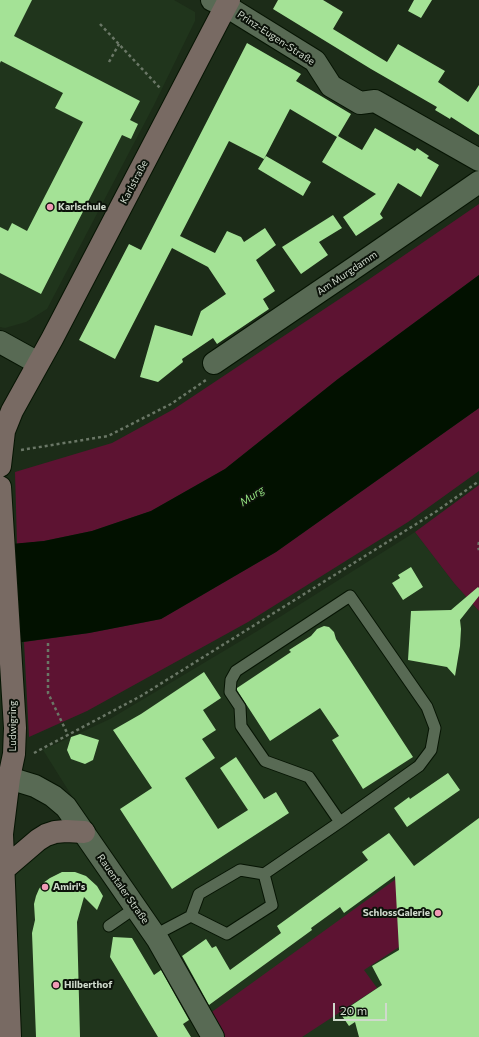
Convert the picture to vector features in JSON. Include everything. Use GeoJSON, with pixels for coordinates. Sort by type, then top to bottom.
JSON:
{"type":"FeatureCollection","features":[{"type":"Feature","properties":{"kind":"street","name":"Karlstraße"},"geometry":{"type":"LineString","coordinates":[[38,363],[56,332],[179,97],[222,2]]}},
{"type":"Feature","properties":{"kind":"street","name":"Prinz-Eugen-Straße"},"geometry":{"type":"LineString","coordinates":[[222,2],[316,61],[332,86],[343,93],[360,103],[375,100],[479,160]]}},
{"type":"Feature","properties":{"kind":"street","name":"Am Murgdamm"},"geometry":{"type":"LineString","coordinates":[[214,363],[479,182]]}},
{"type":"Feature","properties":{"kind":"street"},"geometry":{"type":"LineString","coordinates":[[0,342],[38,363],[12,411],[4,431],[0,458]]}},
{"type":"Feature","properties":{"kind":"street","name":"Ludwigring"},"geometry":{"type":"LineString","coordinates":[[0,487],[13,697],[8,726],[14,754],[4,778],[1,833],[3,870],[3,936],[10,1037]]}},
{"type":"Feature","properties":{"kind":"street","name":"Rauentaler Straße"},"geometry":{"type":"LineString","coordinates":[[4,778],[35,786],[53,796],[66,807],[155,935],[213,1037]]}},
{"type":"Feature","properties":{"kind":"street"},"geometry":{"type":"LineString","coordinates":[[3,870],[46,835],[66,831],[84,832]]}},
{"type":"Feature","properties":{"kind":"lane"},"geometry":{"type":"LineString","coordinates":[[155,935],[190,916],[199,894],[240,870],[264,874],[340,822],[419,766],[431,750],[435,728],[427,707],[350,596],[236,671],[231,680],[230,692],[240,707],[241,726],[265,761],[309,777],[340,822]]}},
{"type":"Feature","properties":{"kind":"lane"},"geometry":{"type":"LineString","coordinates":[[190,916],[227,934],[272,905],[264,874]]}},
{"type":"Feature","properties":{"kind":"lane"},"geometry":{"type":"LineString","coordinates":[[109,926],[136,908]]}},
{"type":"Feature","properties":{"kind":"path"},"geometry":{"type":"LineString","coordinates":[[100,24],[160,87],[179,97]]}},
{"type":"Feature","properties":{"kind":"path"},"geometry":{"type":"LineString","coordinates":[[109,62],[118,44]]}},
{"type":"Feature","properties":{"kind":"path"},"geometry":{"type":"LineString","coordinates":[[14,754],[34,753],[141,696],[437,511],[479,481]]}},
{"type":"Feature","properties":{"kind":"path"},"geometry":{"type":"LineString","coordinates":[[479,542],[479,550]]}},
{"type":"Feature","properties":{"kind":"path"},"geometry":{"type":"LineString","coordinates":[[48,643],[48,693],[68,735]]}},
{"type":"Feature","properties":{"kind":"shaded area","name":"Karlschule"},"geometry":{"type":"Polygon","coordinates":[[[0,0],[174,0],[195,12],[195,21],[154,105],[47,309],[26,322],[5,328],[0,327],[0,0]]]}},
{"type":"Feature","properties":{"kind":"shaded area"},"geometry":{"type":"Polygon","coordinates":[[[479,204],[479,275],[338,379],[225,469],[151,511],[92,531],[44,541],[17,544],[15,472],[112,443],[174,409],[479,204]]]}},
{"type":"Feature","properties":{"kind":"shaded area"},"geometry":{"type":"Polygon","coordinates":[[[479,408],[479,471],[408,522],[248,622],[87,711],[29,737],[24,642],[89,633],[161,619],[276,552],[479,408]]]}},
{"type":"Feature","properties":{"kind":"shaded area"},"geometry":{"type":"Polygon","coordinates":[[[479,485],[479,611],[454,583],[415,532],[479,485]]]}},
{"type":"Feature","properties":{"kind":"shaded area"},"geometry":{"type":"Polygon","coordinates":[[[415,532],[454,583],[479,611],[479,1037],[0,1037],[4,890],[36,850],[68,837],[95,850],[200,1000],[43,750],[110,719],[259,630],[415,532]]]}},
{"type":"Feature","properties":{"kind":"shaded area"},"geometry":{"type":"Polygon","coordinates":[[[396,879],[399,947],[364,970],[377,988],[302,1037],[222,1037],[209,1014],[396,879]]]}},
{"type":"Feature","properties":{"kind":"water","name":"Murg"},"geometry":{"type":"Polygon","coordinates":[[[479,275],[479,408],[276,552],[161,619],[89,633],[0,645],[0,545],[44,541],[92,531],[151,511],[225,469],[338,379],[479,275]]]}},
{"type":"Feature","properties":{"kind":"building","name":"Karlschule"},"geometry":{"type":"Polygon","coordinates":[[[0,0],[32,0],[14,36],[140,101],[130,120],[138,124],[131,139],[122,135],[41,294],[0,273],[0,227],[8,231],[12,223],[27,231],[83,122],[55,108],[63,93],[1,61],[0,63],[0,0]]]}},
{"type":"Feature","properties":{"kind":"building"},"geometry":{"type":"Polygon","coordinates":[[[278,0],[323,0],[343,12],[333,29],[387,62],[398,44],[445,71],[438,82],[468,102],[479,85],[479,135],[451,117],[450,119],[435,110],[437,107],[371,69],[273,9],[278,0]]]}},
{"type":"Feature","properties":{"kind":"building"},"geometry":{"type":"Polygon","coordinates":[[[414,0],[432,0],[421,18],[408,11],[414,0]]]}},
{"type":"Feature","properties":{"kind":"building"},"geometry":{"type":"Polygon","coordinates":[[[247,43],[301,74],[296,81],[351,114],[338,136],[362,150],[375,128],[415,151],[417,148],[429,156],[427,158],[439,165],[421,197],[398,183],[380,214],[383,218],[356,236],[343,217],[376,194],[322,162],[337,137],[290,109],[264,159],[229,141],[180,236],[215,253],[227,231],[241,237],[244,242],[265,228],[276,245],[256,260],[275,291],[263,299],[269,309],[217,344],[213,338],[182,359],[183,362],[158,382],[140,377],[155,325],[192,336],[201,311],[226,294],[208,267],[172,248],[115,359],[79,340],[129,244],[141,250],[247,43]]]}},
{"type":"Feature","properties":{"kind":"building"},"geometry":{"type":"Polygon","coordinates":[[[266,156],[311,182],[303,196],[258,169],[266,156]]]}},
{"type":"Feature","properties":{"kind":"building"},"geometry":{"type":"Polygon","coordinates":[[[333,215],[342,228],[319,242],[328,255],[301,274],[282,247],[333,215]]]}},
{"type":"Feature","properties":{"kind":"building"},"geometry":{"type":"Polygon","coordinates":[[[411,567],[423,587],[403,600],[392,583],[400,578],[398,575],[411,567]]]}},
{"type":"Feature","properties":{"kind":"building"},"geometry":{"type":"Polygon","coordinates":[[[478,587],[479,596],[460,620],[460,646],[455,676],[447,667],[408,660],[411,611],[451,610],[478,587]]]}},
{"type":"Feature","properties":{"kind":"building"},"geometry":{"type":"Polygon","coordinates":[[[324,626],[329,627],[334,632],[336,639],[413,757],[363,789],[332,740],[339,736],[320,708],[270,741],[237,690],[237,688],[291,652],[289,650],[311,636],[317,629],[324,626]]]}},
{"type":"Feature","properties":{"kind":"building"},"geometry":{"type":"Polygon","coordinates":[[[204,672],[221,698],[203,710],[216,730],[202,739],[215,758],[185,778],[218,829],[248,810],[220,768],[236,757],[264,799],[276,792],[289,813],[172,889],[120,809],[152,788],[113,730],[141,714],[204,672]]]}},
{"type":"Feature","properties":{"kind":"building"},"geometry":{"type":"Polygon","coordinates":[[[80,734],[99,740],[93,760],[85,764],[71,759],[67,750],[71,737],[80,734]]]}},
{"type":"Feature","properties":{"kind":"building"},"geometry":{"type":"Polygon","coordinates":[[[448,773],[460,790],[407,827],[394,808],[448,773]]]}},
{"type":"Feature","properties":{"kind":"building"},"geometry":{"type":"Polygon","coordinates":[[[479,818],[479,1037],[359,1037],[355,1022],[349,1026],[340,1013],[382,985],[372,966],[399,950],[395,876],[344,913],[340,907],[311,928],[312,930],[209,1005],[182,956],[206,939],[212,948],[216,946],[230,970],[281,933],[277,926],[368,860],[362,852],[389,833],[414,866],[479,818]]]}},
{"type":"Feature","properties":{"kind":"building","name":"Hilberthof"},"geometry":{"type":"Polygon","coordinates":[[[62,872],[75,872],[86,876],[97,886],[103,896],[97,910],[84,897],[77,922],[80,1037],[36,1037],[32,933],[35,920],[34,904],[39,889],[43,883],[62,872]]]}},
{"type":"Feature","properties":{"kind":"building","name":"Hilberthof"},"geometry":{"type":"Polygon","coordinates":[[[113,937],[132,938],[154,975],[161,970],[189,1020],[183,1024],[191,1037],[158,1037],[110,957],[113,937]]]}},
{"type":"Feature","properties":{"kind":"place","name":"Karlschule"},"geometry":{"type":"Point","coordinates":[50,207]}},
{"type":"Feature","properties":{"kind":"place","name":"Amiri's"},"geometry":{"type":"Point","coordinates":[45,887]}},
{"type":"Feature","properties":{"kind":"place","name":"SchlossGalerie"},"geometry":{"type":"Point","coordinates":[438,913]}},
{"type":"Feature","properties":{"kind":"place","name":"Hilberthof"},"geometry":{"type":"Point","coordinates":[56,985]}}]}
